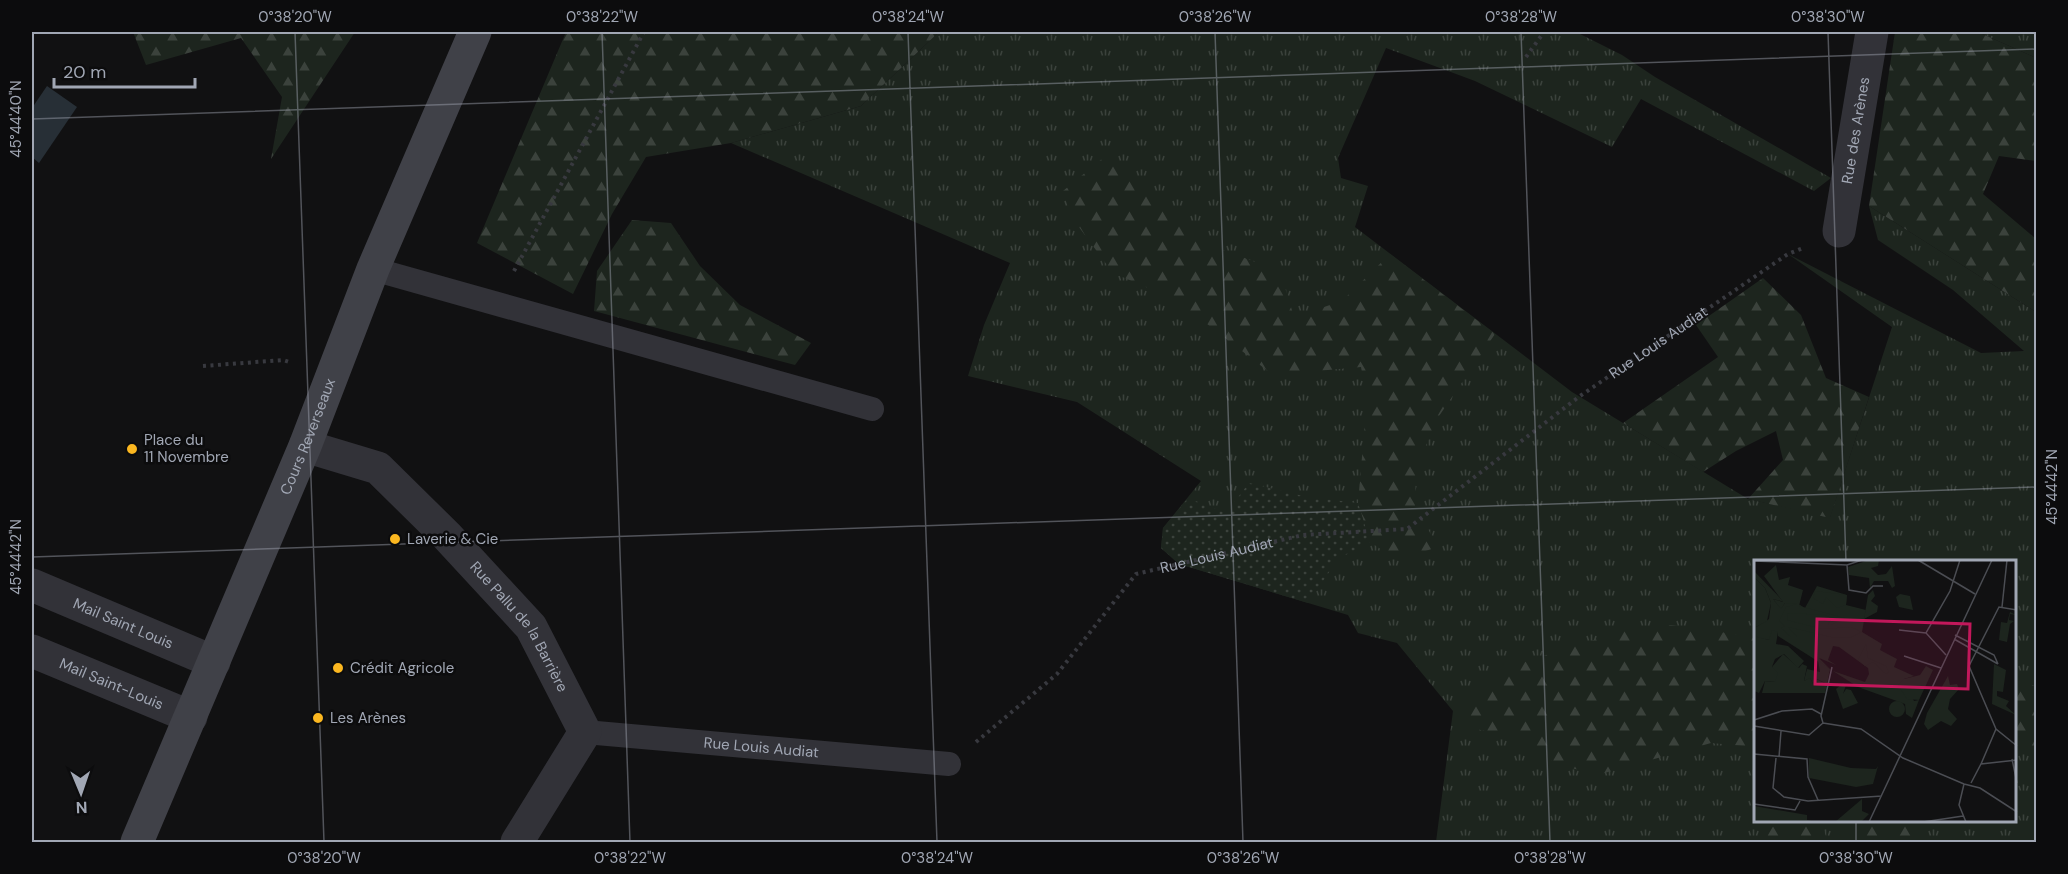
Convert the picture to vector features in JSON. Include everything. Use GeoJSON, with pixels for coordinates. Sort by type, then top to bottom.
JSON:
{"type":"FeatureCollection","features":[{"type":"Feature","properties":{"kind":"main road","name":"Cours Reverseaux"},"geometry":{"type":"LineString","coordinates":[[137,843],[305,446],[373,269],[476,32]]}},
{"type":"Feature","properties":{"kind":"street","name":"Rue des Arènes"},"geometry":{"type":"LineString","coordinates":[[1839,231],[1872,32]]}},
{"type":"Feature","properties":{"kind":"street","name":"Rue Pallu de la Barrière"},"geometry":{"type":"LineString","coordinates":[[305,446],[378,468],[447,536],[531,627],[585,732]]}},
{"type":"Feature","properties":{"kind":"street","name":"Mail Saint Louis"},"geometry":{"type":"LineString","coordinates":[[32,585],[214,662]]}},
{"type":"Feature","properties":{"kind":"street","name":"Mail Saint-Louis"},"geometry":{"type":"LineString","coordinates":[[32,651],[191,717]]}},
{"type":"Feature","properties":{"kind":"street"},"geometry":{"type":"LineString","coordinates":[[517,843],[585,732]]}},
{"type":"Feature","properties":{"kind":"lane"},"geometry":{"type":"LineString","coordinates":[[373,269],[872,409]]}},
{"type":"Feature","properties":{"kind":"lane","name":"Rue Louis Audiat"},"geometry":{"type":"LineString","coordinates":[[585,732],[949,764]]}},
{"type":"Feature","properties":{"kind":"path"},"geometry":{"type":"LineString","coordinates":[[496,305],[644,32]]}},
{"type":"Feature","properties":{"kind":"path"},"geometry":{"type":"LineString","coordinates":[[1526,57],[1544,32]]}},
{"type":"Feature","properties":{"kind":"path","name":"Rue Louis Audiat"},"geometry":{"type":"LineString","coordinates":[[949,764],[1057,674],[1136,574],[1303,535],[1407,528],[1580,396],[1788,254],[1839,231]]}},
{"type":"Feature","properties":{"kind":"path"},"geometry":{"type":"LineString","coordinates":[[203,366],[283,360],[332,378]]}},
{"type":"Feature","properties":{"kind":"green space"},"geometry":{"type":"Polygon","coordinates":[[[133,32],[355,32],[271,159],[282,97],[241,38],[146,65],[133,32]]]}},
{"type":"Feature","properties":{"kind":"green space"},"geometry":{"type":"Polygon","coordinates":[[[566,32],[939,32],[861,106],[731,143],[646,157],[612,214],[573,294],[477,243],[566,32]]]}},
{"type":"Feature","properties":{"kind":"green space"},"geometry":{"type":"Polygon","coordinates":[[[939,32],[1576,32],[1622,55],[1655,77],[1831,178],[1814,191],[1641,99],[1612,147],[1475,81],[1386,48],[1338,158],[1341,178],[1368,186],[1355,227],[1572,392],[1748,499],[1830,517],[1892,327],[1788,254],[1981,353],[2024,351],[1953,290],[1878,240],[1869,206],[2036,312],[2036,842],[1436,842],[1453,711],[1397,643],[1358,633],[1348,615],[1179,564],[1161,548],[1163,528],[1201,481],[1077,402],[968,376],[984,325],[1010,263],[731,143],[861,106],[939,32]]]}},
{"type":"Feature","properties":{"kind":"green space"},"geometry":{"type":"Polygon","coordinates":[[[1895,32],[1978,32],[2036,58],[2036,161],[1999,156],[1983,194],[2036,239],[2036,312],[1869,206],[1895,32]]]}},
{"type":"Feature","properties":{"kind":"green space"},"geometry":{"type":"Polygon","coordinates":[[[1978,32],[2036,32],[2036,58],[1978,32]]]}},
{"type":"Feature","properties":{"kind":"green space"},"geometry":{"type":"Polygon","coordinates":[[[1103,158],[1140,181],[1209,245],[1280,271],[1294,317],[1342,301],[1390,254],[1495,334],[1439,416],[1416,468],[1415,506],[1438,547],[1397,560],[1370,542],[1358,503],[1367,399],[1361,367],[1273,375],[1176,300],[1113,273],[1073,219],[1063,191],[1103,158]]]}},
{"type":"Feature","properties":{"kind":"green space"},"geometry":{"type":"Polygon","coordinates":[[[632,220],[671,223],[700,266],[740,305],[811,343],[795,365],[594,311],[597,271],[632,220]]]}},
{"type":"Feature","properties":{"kind":"green space"},"geometry":{"type":"Polygon","coordinates":[[[1763,278],[1801,315],[1826,378],[1869,397],[1830,518],[1748,499],[1783,460],[1776,431],[1736,451],[1703,472],[1623,423],[1718,357],[1696,325],[1763,278]]]}},
{"type":"Feature","properties":{"kind":"green space"},"geometry":{"type":"Polygon","coordinates":[[[1249,483],[1307,497],[1358,503],[1370,542],[1338,559],[1308,603],[1179,564],[1161,548],[1163,528],[1188,498],[1226,513],[1249,483]]]}},
{"type":"Feature","properties":{"kind":"green space"},"geometry":{"type":"Polygon","coordinates":[[[1671,625],[1754,637],[1754,747],[1711,743],[1601,774],[1560,766],[1513,737],[1476,729],[1453,711],[1502,669],[1622,631],[1671,625]]]}},
{"type":"Feature","properties":{"kind":"green space"},"geometry":{"type":"Polygon","coordinates":[[[2017,678],[2020,682],[2036,686],[2036,753],[2017,749],[2017,678]]]}},
{"type":"Feature","properties":{"kind":"green space"},"geometry":{"type":"Polygon","coordinates":[[[1778,823],[1807,823],[1822,825],[1828,842],[1750,842],[1778,823]]]}},
{"type":"Feature","properties":{"kind":"green space"},"geometry":{"type":"Polygon","coordinates":[[[1857,823],[1917,823],[1915,838],[1911,842],[1845,842],[1857,823]]]}},
{"type":"Feature","properties":{"kind":"shaded area"},"geometry":{"type":"Polygon","coordinates":[[[47,86],[77,107],[39,163],[32,157],[32,108],[47,86]]]}},
{"type":"Feature","properties":{"kind":"place","name":"Place du 11 Novembre"},"geometry":{"type":"Point","coordinates":[132,449]}},
{"type":"Feature","properties":{"kind":"place","name":"Laverie & Cie"},"geometry":{"type":"Point","coordinates":[395,539]}},
{"type":"Feature","properties":{"kind":"place","name":"Crédit Agricole"},"geometry":{"type":"Point","coordinates":[338,668]}},
{"type":"Feature","properties":{"kind":"place","name":"Les Arènes"},"geometry":{"type":"Point","coordinates":[318,718]}}]}
